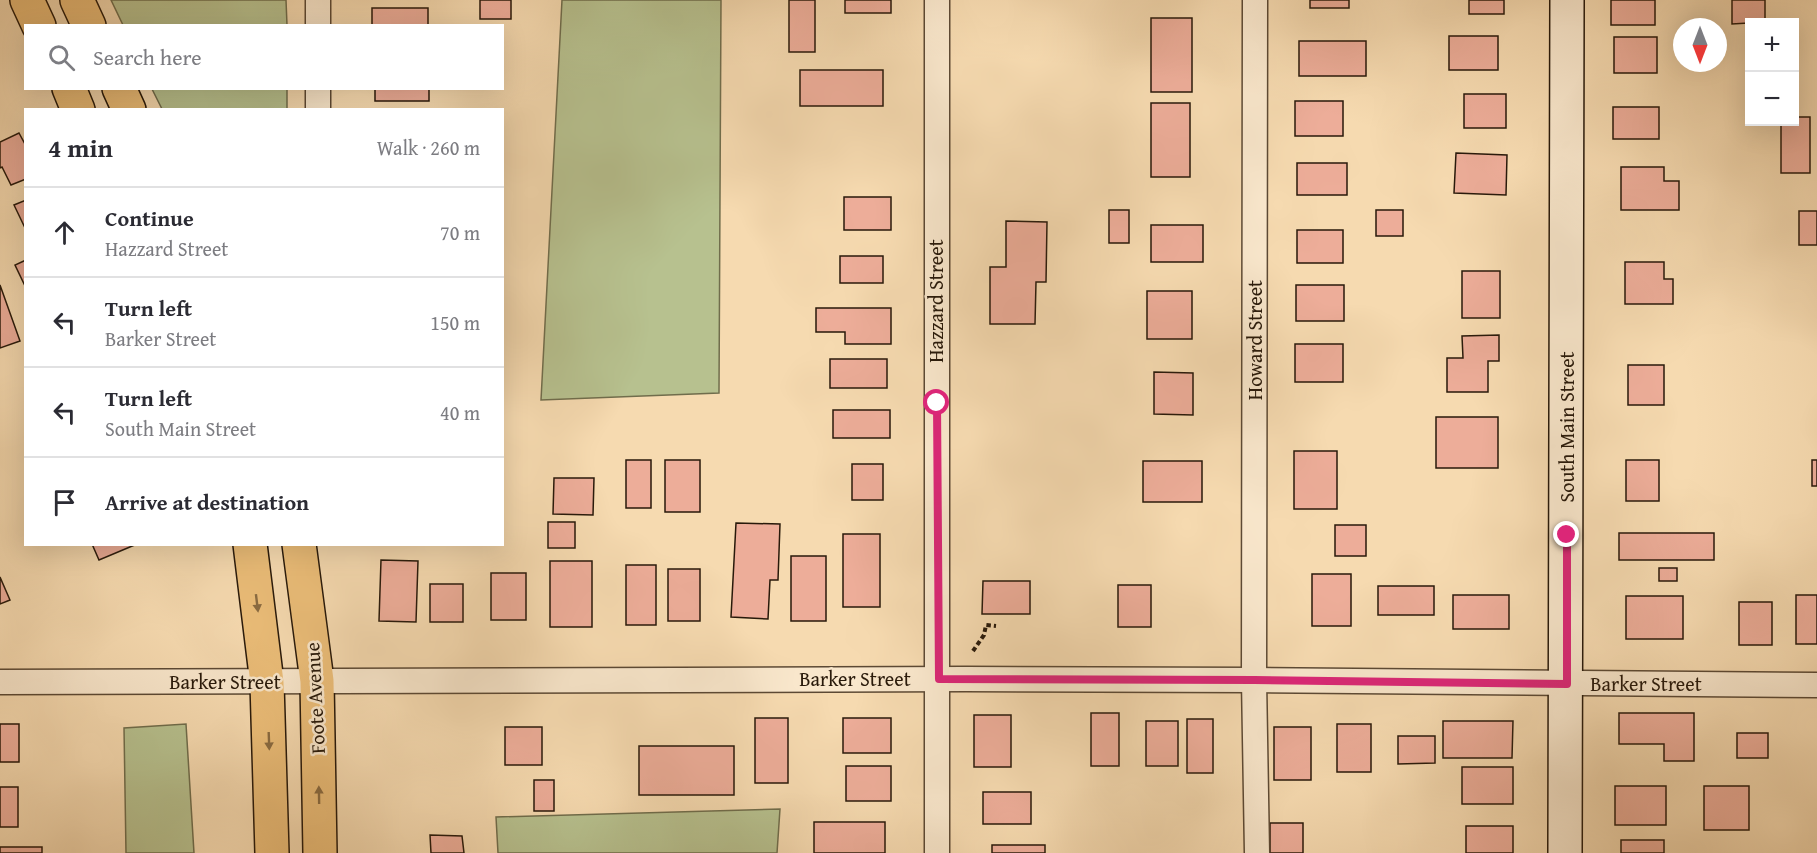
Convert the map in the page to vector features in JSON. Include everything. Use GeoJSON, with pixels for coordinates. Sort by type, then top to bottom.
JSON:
{"type":"FeatureCollection","features":[{"type":"Feature","properties":{"kind":"highway"},"geometry":{"type":"LineString","coordinates":[[27,0],[38,24]]}},
{"type":"Feature","properties":{"kind":"highway"},"geometry":{"type":"LineString","coordinates":[[77,0],[88,24]]}},
{"type":"Feature","properties":{"kind":"highway"},"geometry":{"type":"LineString","coordinates":[[70,90],[77,108]]}},
{"type":"Feature","properties":{"kind":"highway"},"geometry":{"type":"LineString","coordinates":[[120,90],[128,108]]}},
{"type":"Feature","properties":{"kind":"highway"},"geometry":{"type":"LineString","coordinates":[[250,546],[267,683],[272,853]]}},
{"type":"Feature","properties":{"kind":"highway","name":"Foote Avenue"},"geometry":{"type":"LineString","coordinates":[[300,546],[317,681],[320,853]]}},
{"type":"Feature","properties":{"kind":"street"},"geometry":{"type":"LineString","coordinates":[[318,0],[318,24]]}},
{"type":"Feature","properties":{"kind":"street","name":"Hazzard Street"},"geometry":{"type":"LineString","coordinates":[[937,0],[938,853]]}},
{"type":"Feature","properties":{"kind":"street","name":"Howard Street"},"geometry":{"type":"LineString","coordinates":[[1255,0],[1254,680],[1257,853]]}},
{"type":"Feature","properties":{"kind":"street","name":"South Main Street"},"geometry":{"type":"LineString","coordinates":[[1565,853],[1567,0]]}},
{"type":"Feature","properties":{"kind":"street"},"geometry":{"type":"LineString","coordinates":[[318,90],[318,108]]}},
{"type":"Feature","properties":{"kind":"street","name":"Barker Street"},"geometry":{"type":"LineString","coordinates":[[0,682],[267,683],[939,679],[1817,685]]}},
{"type":"Feature","properties":{"kind":"path"},"geometry":{"type":"LineString","coordinates":[[974,651],[986,626],[996,626]]}},
{"type":"Feature","properties":{"kind":"green space"},"geometry":{"type":"Polygon","coordinates":[[[111,0],[286,0],[287,24],[123,24],[111,0]]]}},
{"type":"Feature","properties":{"kind":"green space"},"geometry":{"type":"Polygon","coordinates":[[[562,0],[721,0],[719,393],[541,400],[562,0]]]}},
{"type":"Feature","properties":{"kind":"green space"},"geometry":{"type":"Polygon","coordinates":[[[152,90],[287,90],[287,108],[162,108],[152,90]]]}},
{"type":"Feature","properties":{"kind":"green space"},"geometry":{"type":"Polygon","coordinates":[[[186,724],[194,853],[126,853],[124,728],[186,724]]]}},
{"type":"Feature","properties":{"kind":"green space"},"geometry":{"type":"Polygon","coordinates":[[[780,809],[777,853],[498,853],[496,817],[780,809]]]}},
{"type":"Feature","properties":{"kind":"building"},"geometry":{"type":"Polygon","coordinates":[[[480,0],[511,0],[511,19],[480,19],[480,0]]]}},
{"type":"Feature","properties":{"kind":"building"},"geometry":{"type":"Polygon","coordinates":[[[789,0],[815,0],[815,52],[789,52],[789,0]]]}},
{"type":"Feature","properties":{"kind":"building"},"geometry":{"type":"Polygon","coordinates":[[[845,0],[891,0],[891,13],[845,13],[845,0]]]}},
{"type":"Feature","properties":{"kind":"building"},"geometry":{"type":"Polygon","coordinates":[[[1310,0],[1349,0],[1349,8],[1310,8],[1310,0]]]}},
{"type":"Feature","properties":{"kind":"building"},"geometry":{"type":"Polygon","coordinates":[[[1469,0],[1504,0],[1504,14],[1469,14],[1469,0]]]}},
{"type":"Feature","properties":{"kind":"building"},"geometry":{"type":"Polygon","coordinates":[[[1611,0],[1655,0],[1655,25],[1611,25],[1611,0]]]}},
{"type":"Feature","properties":{"kind":"building"},"geometry":{"type":"Polygon","coordinates":[[[1732,0],[1765,0],[1765,18],[1745,18],[1745,23],[1732,24],[1732,0]]]}},
{"type":"Feature","properties":{"kind":"building"},"geometry":{"type":"Polygon","coordinates":[[[372,8],[428,8],[428,24],[372,24],[372,8]]]}},
{"type":"Feature","properties":{"kind":"building"},"geometry":{"type":"Polygon","coordinates":[[[1151,18],[1192,18],[1192,92],[1151,92],[1151,18]]]}},
{"type":"Feature","properties":{"kind":"building"},"geometry":{"type":"Polygon","coordinates":[[[1449,36],[1498,36],[1498,70],[1449,70],[1449,36]]]}},
{"type":"Feature","properties":{"kind":"building"},"geometry":{"type":"Polygon","coordinates":[[[1614,37],[1657,37],[1657,73],[1614,73],[1614,37]]]}},
{"type":"Feature","properties":{"kind":"building"},"geometry":{"type":"Polygon","coordinates":[[[1299,41],[1366,41],[1366,76],[1299,76],[1299,41]]]}},
{"type":"Feature","properties":{"kind":"building"},"geometry":{"type":"Polygon","coordinates":[[[800,70],[883,70],[883,106],[800,106],[800,70]]]}},
{"type":"Feature","properties":{"kind":"building"},"geometry":{"type":"Polygon","coordinates":[[[375,90],[429,90],[429,101],[375,101],[375,90]]]}},
{"type":"Feature","properties":{"kind":"building"},"geometry":{"type":"Polygon","coordinates":[[[1464,94],[1506,94],[1506,128],[1464,128],[1464,94]]]}},
{"type":"Feature","properties":{"kind":"building"},"geometry":{"type":"Polygon","coordinates":[[[1295,101],[1343,101],[1343,136],[1295,136],[1295,101]]]}},
{"type":"Feature","properties":{"kind":"building"},"geometry":{"type":"Polygon","coordinates":[[[1151,103],[1190,103],[1190,177],[1151,177],[1151,103]]]}},
{"type":"Feature","properties":{"kind":"building"},"geometry":{"type":"Polygon","coordinates":[[[1613,107],[1659,107],[1659,139],[1613,139],[1613,107]]]}},
{"type":"Feature","properties":{"kind":"building"},"geometry":{"type":"Polygon","coordinates":[[[1799,117],[1810,117],[1810,173],[1781,173],[1781,126],[1799,126],[1799,117]]]}},
{"type":"Feature","properties":{"kind":"building"},"geometry":{"type":"Polygon","coordinates":[[[19,133],[24,142],[24,180],[11,185],[2,167],[0,168],[0,142],[19,133]]]}},
{"type":"Feature","properties":{"kind":"building"},"geometry":{"type":"Polygon","coordinates":[[[1456,153],[1507,155],[1506,195],[1454,193],[1456,153]]]}},
{"type":"Feature","properties":{"kind":"building"},"geometry":{"type":"Polygon","coordinates":[[[1297,163],[1347,163],[1347,195],[1297,195],[1297,163]]]}},
{"type":"Feature","properties":{"kind":"building"},"geometry":{"type":"Polygon","coordinates":[[[1621,167],[1664,167],[1664,181],[1679,181],[1679,210],[1621,210],[1621,167]]]}},
{"type":"Feature","properties":{"kind":"building"},"geometry":{"type":"Polygon","coordinates":[[[844,197],[891,197],[891,230],[844,230],[844,197]]]}},
{"type":"Feature","properties":{"kind":"building"},"geometry":{"type":"Polygon","coordinates":[[[24,201],[24,226],[14,205],[24,201]]]}},
{"type":"Feature","properties":{"kind":"building"},"geometry":{"type":"Polygon","coordinates":[[[1109,210],[1129,210],[1129,243],[1109,243],[1109,210]]]}},
{"type":"Feature","properties":{"kind":"building"},"geometry":{"type":"Polygon","coordinates":[[[1376,210],[1403,210],[1403,236],[1376,236],[1376,210]]]}},
{"type":"Feature","properties":{"kind":"building"},"geometry":{"type":"Polygon","coordinates":[[[1799,211],[1817,211],[1817,245],[1799,245],[1799,211]]]}},
{"type":"Feature","properties":{"kind":"building"},"geometry":{"type":"Polygon","coordinates":[[[1006,221],[1047,222],[1046,282],[1036,282],[1035,324],[990,324],[990,267],[1006,267],[1006,221]]]}},
{"type":"Feature","properties":{"kind":"building"},"geometry":{"type":"Polygon","coordinates":[[[1151,225],[1203,225],[1203,262],[1151,262],[1151,225]]]}},
{"type":"Feature","properties":{"kind":"building"},"geometry":{"type":"Polygon","coordinates":[[[1297,230],[1343,230],[1343,263],[1297,263],[1297,230]]]}},
{"type":"Feature","properties":{"kind":"building"},"geometry":{"type":"Polygon","coordinates":[[[840,256],[883,256],[883,283],[840,283],[840,256]]]}},
{"type":"Feature","properties":{"kind":"building"},"geometry":{"type":"Polygon","coordinates":[[[24,261],[24,284],[15,265],[24,261]]]}},
{"type":"Feature","properties":{"kind":"building"},"geometry":{"type":"Polygon","coordinates":[[[1625,262],[1664,262],[1664,279],[1673,279],[1673,304],[1625,304],[1625,262]]]}},
{"type":"Feature","properties":{"kind":"building"},"geometry":{"type":"Polygon","coordinates":[[[1462,271],[1500,271],[1500,318],[1462,318],[1462,271]]]}},
{"type":"Feature","properties":{"kind":"building"},"geometry":{"type":"Polygon","coordinates":[[[0,285],[20,341],[0,348],[0,285]]]}},
{"type":"Feature","properties":{"kind":"building"},"geometry":{"type":"Polygon","coordinates":[[[1296,285],[1344,285],[1344,321],[1296,321],[1296,285]]]}},
{"type":"Feature","properties":{"kind":"building"},"geometry":{"type":"Polygon","coordinates":[[[1147,291],[1192,291],[1192,339],[1147,339],[1147,291]]]}},
{"type":"Feature","properties":{"kind":"building"},"geometry":{"type":"Polygon","coordinates":[[[816,308],[891,308],[891,344],[845,344],[845,332],[816,332],[816,308]]]}},
{"type":"Feature","properties":{"kind":"building"},"geometry":{"type":"Polygon","coordinates":[[[1499,335],[1499,361],[1488,361],[1488,392],[1447,392],[1447,358],[1463,358],[1462,336],[1499,335]]]}},
{"type":"Feature","properties":{"kind":"building"},"geometry":{"type":"Polygon","coordinates":[[[1295,344],[1343,344],[1343,382],[1295,382],[1295,344]]]}},
{"type":"Feature","properties":{"kind":"building"},"geometry":{"type":"Polygon","coordinates":[[[830,359],[887,359],[887,388],[830,388],[830,359]]]}},
{"type":"Feature","properties":{"kind":"building"},"geometry":{"type":"Polygon","coordinates":[[[1628,365],[1664,365],[1664,405],[1628,405],[1628,365]]]}},
{"type":"Feature","properties":{"kind":"building"},"geometry":{"type":"Polygon","coordinates":[[[1154,372],[1193,373],[1193,415],[1154,414],[1154,372]]]}},
{"type":"Feature","properties":{"kind":"building"},"geometry":{"type":"Polygon","coordinates":[[[833,410],[890,410],[890,438],[833,438],[833,410]]]}},
{"type":"Feature","properties":{"kind":"building"},"geometry":{"type":"Polygon","coordinates":[[[1436,417],[1498,417],[1498,468],[1436,468],[1436,417]]]}},
{"type":"Feature","properties":{"kind":"building"},"geometry":{"type":"Polygon","coordinates":[[[1294,451],[1337,451],[1337,509],[1294,509],[1294,451]]]}},
{"type":"Feature","properties":{"kind":"building"},"geometry":{"type":"Polygon","coordinates":[[[626,460],[651,460],[651,508],[626,508],[626,460]]]}},
{"type":"Feature","properties":{"kind":"building"},"geometry":{"type":"Polygon","coordinates":[[[665,460],[700,460],[700,512],[665,512],[665,460]]]}},
{"type":"Feature","properties":{"kind":"building"},"geometry":{"type":"Polygon","coordinates":[[[1626,460],[1659,460],[1659,501],[1626,501],[1626,460]]]}},
{"type":"Feature","properties":{"kind":"building"},"geometry":{"type":"Polygon","coordinates":[[[1812,460],[1817,460],[1817,486],[1812,486],[1812,460]]]}},
{"type":"Feature","properties":{"kind":"building"},"geometry":{"type":"Polygon","coordinates":[[[1143,461],[1202,461],[1202,502],[1143,502],[1143,461]]]}},
{"type":"Feature","properties":{"kind":"building"},"geometry":{"type":"Polygon","coordinates":[[[852,464],[883,464],[883,500],[852,500],[852,464]]]}},
{"type":"Feature","properties":{"kind":"building"},"geometry":{"type":"Polygon","coordinates":[[[554,478],[594,478],[593,515],[553,514],[554,478]]]}},
{"type":"Feature","properties":{"kind":"building"},"geometry":{"type":"Polygon","coordinates":[[[548,522],[575,522],[575,548],[548,548],[548,522]]]}},
{"type":"Feature","properties":{"kind":"building"},"geometry":{"type":"Polygon","coordinates":[[[736,523],[780,524],[778,580],[770,580],[768,619],[731,617],[736,523]]]}},
{"type":"Feature","properties":{"kind":"building"},"geometry":{"type":"Polygon","coordinates":[[[1335,525],[1366,525],[1366,556],[1335,556],[1335,525]]]}},
{"type":"Feature","properties":{"kind":"building"},"geometry":{"type":"Polygon","coordinates":[[[1619,533],[1714,533],[1714,560],[1619,560],[1619,533]]]}},
{"type":"Feature","properties":{"kind":"building"},"geometry":{"type":"Polygon","coordinates":[[[843,534],[880,534],[880,607],[843,607],[843,534]]]}},
{"type":"Feature","properties":{"kind":"building"},"geometry":{"type":"Polygon","coordinates":[[[93,546],[132,546],[99,560],[93,546]]]}},
{"type":"Feature","properties":{"kind":"building"},"geometry":{"type":"Polygon","coordinates":[[[791,556],[826,556],[826,621],[791,621],[791,556]]]}},
{"type":"Feature","properties":{"kind":"building"},"geometry":{"type":"Polygon","coordinates":[[[381,560],[418,561],[416,622],[379,621],[381,560]]]}},
{"type":"Feature","properties":{"kind":"building"},"geometry":{"type":"Polygon","coordinates":[[[550,561],[592,561],[592,627],[550,627],[550,561]]]}},
{"type":"Feature","properties":{"kind":"building"},"geometry":{"type":"Polygon","coordinates":[[[626,565],[656,565],[656,625],[626,625],[626,565]]]}},
{"type":"Feature","properties":{"kind":"building"},"geometry":{"type":"Polygon","coordinates":[[[1659,568],[1677,568],[1677,581],[1659,581],[1659,568]]]}},
{"type":"Feature","properties":{"kind":"building"},"geometry":{"type":"Polygon","coordinates":[[[668,569],[700,569],[700,621],[668,621],[668,569]]]}},
{"type":"Feature","properties":{"kind":"building"},"geometry":{"type":"Polygon","coordinates":[[[491,573],[526,573],[526,620],[491,620],[491,573]]]}},
{"type":"Feature","properties":{"kind":"building"},"geometry":{"type":"Polygon","coordinates":[[[1312,574],[1351,574],[1351,626],[1312,626],[1312,574]]]}},
{"type":"Feature","properties":{"kind":"building"},"geometry":{"type":"Polygon","coordinates":[[[0,577],[10,600],[0,604],[0,577]]]}},
{"type":"Feature","properties":{"kind":"building"},"geometry":{"type":"Polygon","coordinates":[[[983,581],[1030,581],[1030,614],[982,614],[983,581]]]}},
{"type":"Feature","properties":{"kind":"building"},"geometry":{"type":"Polygon","coordinates":[[[430,584],[463,584],[463,622],[430,622],[430,584]]]}},
{"type":"Feature","properties":{"kind":"building"},"geometry":{"type":"Polygon","coordinates":[[[1118,585],[1151,585],[1151,627],[1118,627],[1118,585]]]}},
{"type":"Feature","properties":{"kind":"building"},"geometry":{"type":"Polygon","coordinates":[[[1378,586],[1434,586],[1434,615],[1378,615],[1378,586]]]}},
{"type":"Feature","properties":{"kind":"building"},"geometry":{"type":"Polygon","coordinates":[[[1453,595],[1509,595],[1509,629],[1453,629],[1453,595]]]}},
{"type":"Feature","properties":{"kind":"building"},"geometry":{"type":"Polygon","coordinates":[[[1796,595],[1817,595],[1817,644],[1796,644],[1796,595]]]}},
{"type":"Feature","properties":{"kind":"building"},"geometry":{"type":"Polygon","coordinates":[[[1626,596],[1683,596],[1683,639],[1626,639],[1626,596]]]}},
{"type":"Feature","properties":{"kind":"building"},"geometry":{"type":"Polygon","coordinates":[[[1739,602],[1772,602],[1772,645],[1739,645],[1739,602]]]}},
{"type":"Feature","properties":{"kind":"building"},"geometry":{"type":"Polygon","coordinates":[[[1091,713],[1119,713],[1119,766],[1091,766],[1091,713]]]}},
{"type":"Feature","properties":{"kind":"building"},"geometry":{"type":"Polygon","coordinates":[[[1619,713],[1694,713],[1694,761],[1664,761],[1664,744],[1619,744],[1619,713]]]}},
{"type":"Feature","properties":{"kind":"building"},"geometry":{"type":"Polygon","coordinates":[[[974,715],[1011,715],[1011,767],[974,767],[974,715]]]}},
{"type":"Feature","properties":{"kind":"building"},"geometry":{"type":"Polygon","coordinates":[[[755,718],[788,718],[788,783],[755,783],[755,718]]]}},
{"type":"Feature","properties":{"kind":"building"},"geometry":{"type":"Polygon","coordinates":[[[843,718],[891,718],[891,753],[843,753],[843,718]]]}},
{"type":"Feature","properties":{"kind":"building"},"geometry":{"type":"Polygon","coordinates":[[[1187,719],[1213,719],[1213,773],[1187,773],[1187,719]]]}},
{"type":"Feature","properties":{"kind":"building"},"geometry":{"type":"Polygon","coordinates":[[[1146,721],[1178,721],[1178,766],[1146,766],[1146,721]]]}},
{"type":"Feature","properties":{"kind":"building"},"geometry":{"type":"Polygon","coordinates":[[[1443,721],[1513,721],[1512,758],[1443,758],[1443,721]]]}},
{"type":"Feature","properties":{"kind":"building"},"geometry":{"type":"Polygon","coordinates":[[[0,724],[19,724],[19,762],[0,762],[0,724]]]}},
{"type":"Feature","properties":{"kind":"building"},"geometry":{"type":"Polygon","coordinates":[[[1337,724],[1371,724],[1371,772],[1337,772],[1337,724]]]}},
{"type":"Feature","properties":{"kind":"building"},"geometry":{"type":"Polygon","coordinates":[[[505,727],[542,727],[542,765],[505,765],[505,727]]]}},
{"type":"Feature","properties":{"kind":"building"},"geometry":{"type":"Polygon","coordinates":[[[1274,727],[1311,727],[1311,780],[1274,780],[1274,727]]]}},
{"type":"Feature","properties":{"kind":"building"},"geometry":{"type":"Polygon","coordinates":[[[1737,733],[1768,733],[1768,758],[1737,758],[1737,733]]]}},
{"type":"Feature","properties":{"kind":"building"},"geometry":{"type":"Polygon","coordinates":[[[1398,736],[1435,736],[1435,763],[1398,764],[1398,736]]]}},
{"type":"Feature","properties":{"kind":"building"},"geometry":{"type":"Polygon","coordinates":[[[639,746],[734,746],[734,795],[639,795],[639,746]]]}},
{"type":"Feature","properties":{"kind":"building"},"geometry":{"type":"Polygon","coordinates":[[[846,766],[891,766],[891,801],[846,801],[846,766]]]}},
{"type":"Feature","properties":{"kind":"building"},"geometry":{"type":"Polygon","coordinates":[[[1462,767],[1513,767],[1513,804],[1462,804],[1462,767]]]}},
{"type":"Feature","properties":{"kind":"building"},"geometry":{"type":"Polygon","coordinates":[[[534,780],[554,780],[554,811],[534,811],[534,780]]]}},
{"type":"Feature","properties":{"kind":"building"},"geometry":{"type":"Polygon","coordinates":[[[1615,786],[1666,786],[1666,825],[1615,825],[1615,786]]]}},
{"type":"Feature","properties":{"kind":"building"},"geometry":{"type":"Polygon","coordinates":[[[1704,786],[1749,786],[1749,830],[1704,830],[1704,786]]]}},
{"type":"Feature","properties":{"kind":"building"},"geometry":{"type":"Polygon","coordinates":[[[0,787],[18,787],[18,827],[0,827],[0,787]]]}},
{"type":"Feature","properties":{"kind":"building"},"geometry":{"type":"Polygon","coordinates":[[[983,792],[1031,792],[1031,824],[983,824],[983,792]]]}},
{"type":"Feature","properties":{"kind":"building"},"geometry":{"type":"Polygon","coordinates":[[[814,822],[885,822],[885,853],[814,853],[814,822]]]}},
{"type":"Feature","properties":{"kind":"building"},"geometry":{"type":"Polygon","coordinates":[[[1270,823],[1303,823],[1303,853],[1270,853],[1270,823]]]}},
{"type":"Feature","properties":{"kind":"building"},"geometry":{"type":"Polygon","coordinates":[[[1466,826],[1513,826],[1513,853],[1466,853],[1466,826]]]}},
{"type":"Feature","properties":{"kind":"building"},"geometry":{"type":"Polygon","coordinates":[[[430,835],[462,836],[464,853],[431,853],[430,835]]]}},
{"type":"Feature","properties":{"kind":"building"},"geometry":{"type":"Polygon","coordinates":[[[1621,840],[1664,840],[1664,853],[1621,853],[1621,840]]]}},
{"type":"Feature","properties":{"kind":"building"},"geometry":{"type":"Polygon","coordinates":[[[992,845],[1045,845],[1045,853],[992,853],[992,845]]]}},
{"type":"Feature","properties":{"kind":"building"},"geometry":{"type":"Polygon","coordinates":[[[0,847],[42,847],[42,853],[0,853],[0,847]]]}},
{"type":"Feature","properties":{"kind":"route"},"geometry":{"type":"LineString","coordinates":[[937,403],[939,679],[1567,684],[1567,535]]}}]}
